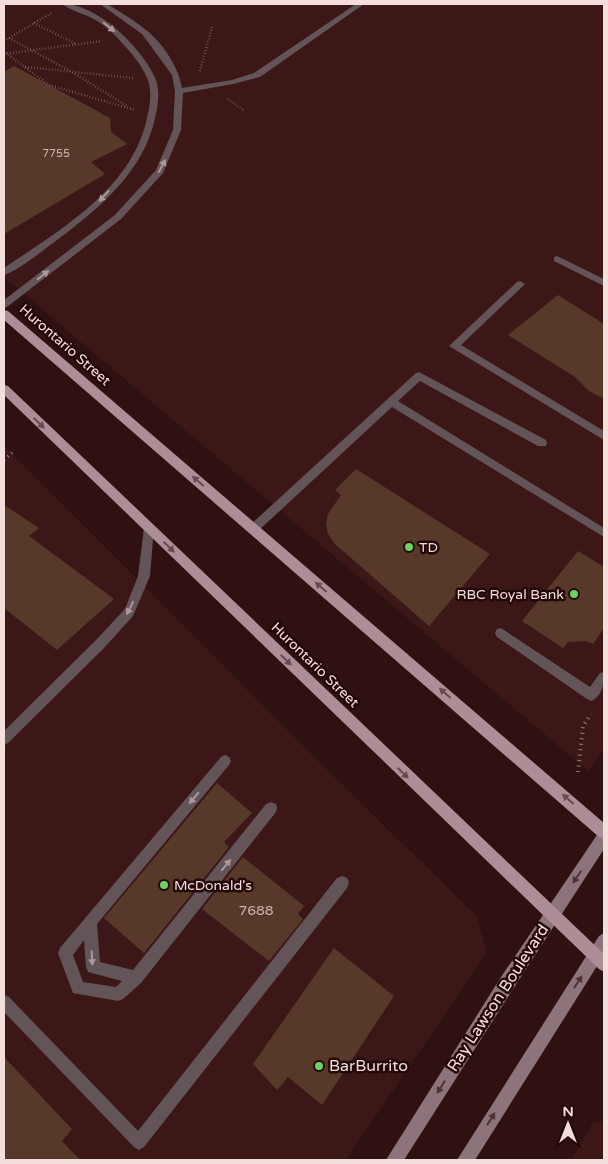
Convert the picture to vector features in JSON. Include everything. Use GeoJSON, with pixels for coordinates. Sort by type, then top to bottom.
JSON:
{"type":"FeatureCollection","features":[{"type":"Feature","properties":{"kind":"main road","name":"Hurontario Street"},"geometry":{"type":"LineString","coordinates":[[4,314],[604,832]]}},
{"type":"Feature","properties":{"kind":"main road","name":"Hurontario Street"},"geometry":{"type":"LineString","coordinates":[[4,389],[599,960]]}},
{"type":"Feature","properties":{"kind":"street","name":"Ray Lawson Boulevard"},"geometry":{"type":"LineString","coordinates":[[394,1160],[604,837]]}},
{"type":"Feature","properties":{"kind":"street"},"geometry":{"type":"LineString","coordinates":[[465,1160],[599,960],[604,941]]}},
{"type":"Feature","properties":{"kind":"lane"},"geometry":{"type":"LineString","coordinates":[[4,272],[98,202],[128,171],[146,142],[153,117],[154,93],[151,80],[134,52],[103,22],[67,4]]}},
{"type":"Feature","properties":{"kind":"lane"},"geometry":{"type":"LineString","coordinates":[[4,304],[118,217],[160,171],[177,130],[178,91],[176,75],[145,32],[103,4]]}},
{"type":"Feature","properties":{"kind":"lane"},"geometry":{"type":"LineString","coordinates":[[178,91],[233,82],[257,75],[360,4]]}},
{"type":"Feature","properties":{"kind":"lane"},"geometry":{"type":"LineString","coordinates":[[557,259],[604,283]]}},
{"type":"Feature","properties":{"kind":"lane"},"geometry":{"type":"LineString","coordinates":[[520,284],[454,346],[604,436]]}},
{"type":"Feature","properties":{"kind":"lane"},"geometry":{"type":"LineString","coordinates":[[253,529],[419,376],[542,443]]}},
{"type":"Feature","properties":{"kind":"lane"},"geometry":{"type":"LineString","coordinates":[[391,402],[604,533]]}},
{"type":"Feature","properties":{"kind":"lane"},"geometry":{"type":"LineString","coordinates":[[4,739],[100,644],[129,612],[144,576],[149,528]]}},
{"type":"Feature","properties":{"kind":"lane"},"geometry":{"type":"LineString","coordinates":[[501,633],[591,695],[604,677]]}},
{"type":"Feature","properties":{"kind":"lane"},"geometry":{"type":"LineString","coordinates":[[226,761],[65,954],[78,988],[118,994],[136,978],[271,808]]}},
{"type":"Feature","properties":{"kind":"lane"},"geometry":{"type":"LineString","coordinates":[[4,1002],[139,1142],[342,883]]}},
{"type":"Feature","properties":{"kind":"lane"},"geometry":{"type":"LineString","coordinates":[[90,922],[93,967],[136,978]]}},
{"type":"Feature","properties":{"kind":"path"},"geometry":{"type":"LineString","coordinates":[[4,41],[56,10]]}},
{"type":"Feature","properties":{"kind":"path"},"geometry":{"type":"LineString","coordinates":[[34,23],[77,44]]}},
{"type":"Feature","properties":{"kind":"path"},"geometry":{"type":"LineString","coordinates":[[192,72],[200,71],[212,27]]}},
{"type":"Feature","properties":{"kind":"path"},"geometry":{"type":"LineString","coordinates":[[9,38],[72,72],[133,109]]}},
{"type":"Feature","properties":{"kind":"path"},"geometry":{"type":"LineString","coordinates":[[5,53],[107,41]]}},
{"type":"Feature","properties":{"kind":"path"},"geometry":{"type":"LineString","coordinates":[[5,53],[49,85],[141,112]]}},
{"type":"Feature","properties":{"kind":"path"},"geometry":{"type":"LineString","coordinates":[[25,67],[134,78]]}},
{"type":"Feature","properties":{"kind":"path"},"geometry":{"type":"LineString","coordinates":[[4,460],[15,450]]}},
{"type":"Feature","properties":{"kind":"path"},"geometry":{"type":"LineString","coordinates":[[578,772],[584,726],[591,714]]}},
{"type":"Feature","properties":{"kind":"shaded area"},"geometry":{"type":"Polygon","coordinates":[[[4,4],[604,4],[604,749],[588,771],[4,277],[4,4]]]}},
{"type":"Feature","properties":{"kind":"shaded area"},"geometry":{"type":"Polygon","coordinates":[[[4,445],[324,767],[476,915],[487,952],[346,1160],[4,1160],[4,445]]]}},
{"type":"Feature","properties":{"kind":"shaded area"},"geometry":{"type":"Polygon","coordinates":[[[604,1121],[604,1160],[571,1160],[593,1122],[604,1121]]]}},
{"type":"Feature","properties":{"kind":"building"},"geometry":{"type":"Polygon","coordinates":[[[14,66],[110,118],[111,132],[127,144],[91,162],[105,174],[4,234],[4,72],[14,66]]]}},
{"type":"Feature","properties":{"kind":"building"},"geometry":{"type":"Polygon","coordinates":[[[558,295],[604,324],[604,399],[589,391],[575,377],[508,335],[558,295]]]}},
{"type":"Feature","properties":{"kind":"building","name":"TD"},"geometry":{"type":"Polygon","coordinates":[[[356,469],[490,554],[429,626],[335,544],[328,534],[326,524],[328,514],[341,495],[335,490],[356,469]]]}},
{"type":"Feature","properties":{"kind":"building"},"geometry":{"type":"Polygon","coordinates":[[[4,505],[39,528],[29,536],[114,599],[57,650],[4,608],[4,505]]]}},
{"type":"Feature","properties":{"kind":"building","name":"RBC Royal Bank"},"geometry":{"type":"Polygon","coordinates":[[[578,551],[604,567],[604,628],[593,644],[586,641],[568,642],[563,648],[522,621],[578,551]]]}},
{"type":"Feature","properties":{"kind":"building","name":"McDonald's"},"geometry":{"type":"Polygon","coordinates":[[[217,783],[252,813],[224,842],[229,847],[144,953],[104,918],[217,783]]]}},
{"type":"Feature","properties":{"kind":"building"},"geometry":{"type":"Polygon","coordinates":[[[243,857],[304,906],[298,914],[303,919],[269,961],[202,909],[243,857]]]}},
{"type":"Feature","properties":{"kind":"building"},"geometry":{"type":"Polygon","coordinates":[[[334,948],[394,996],[322,1105],[288,1077],[277,1090],[253,1064],[334,948]]]}},
{"type":"Feature","properties":{"kind":"building"},"geometry":{"type":"Polygon","coordinates":[[[4,1057],[72,1129],[62,1141],[80,1160],[4,1160],[4,1057]]]}},
{"type":"Feature","properties":{"kind":"place","name":"TD"},"geometry":{"type":"Point","coordinates":[409,547]}},
{"type":"Feature","properties":{"kind":"place","name":"RBC Royal Bank"},"geometry":{"type":"Point","coordinates":[574,594]}},
{"type":"Feature","properties":{"kind":"place","name":"McDonald's"},"geometry":{"type":"Point","coordinates":[164,885]}},
{"type":"Feature","properties":{"kind":"place","name":"BarBurrito"},"geometry":{"type":"Point","coordinates":[319,1066]}}]}
